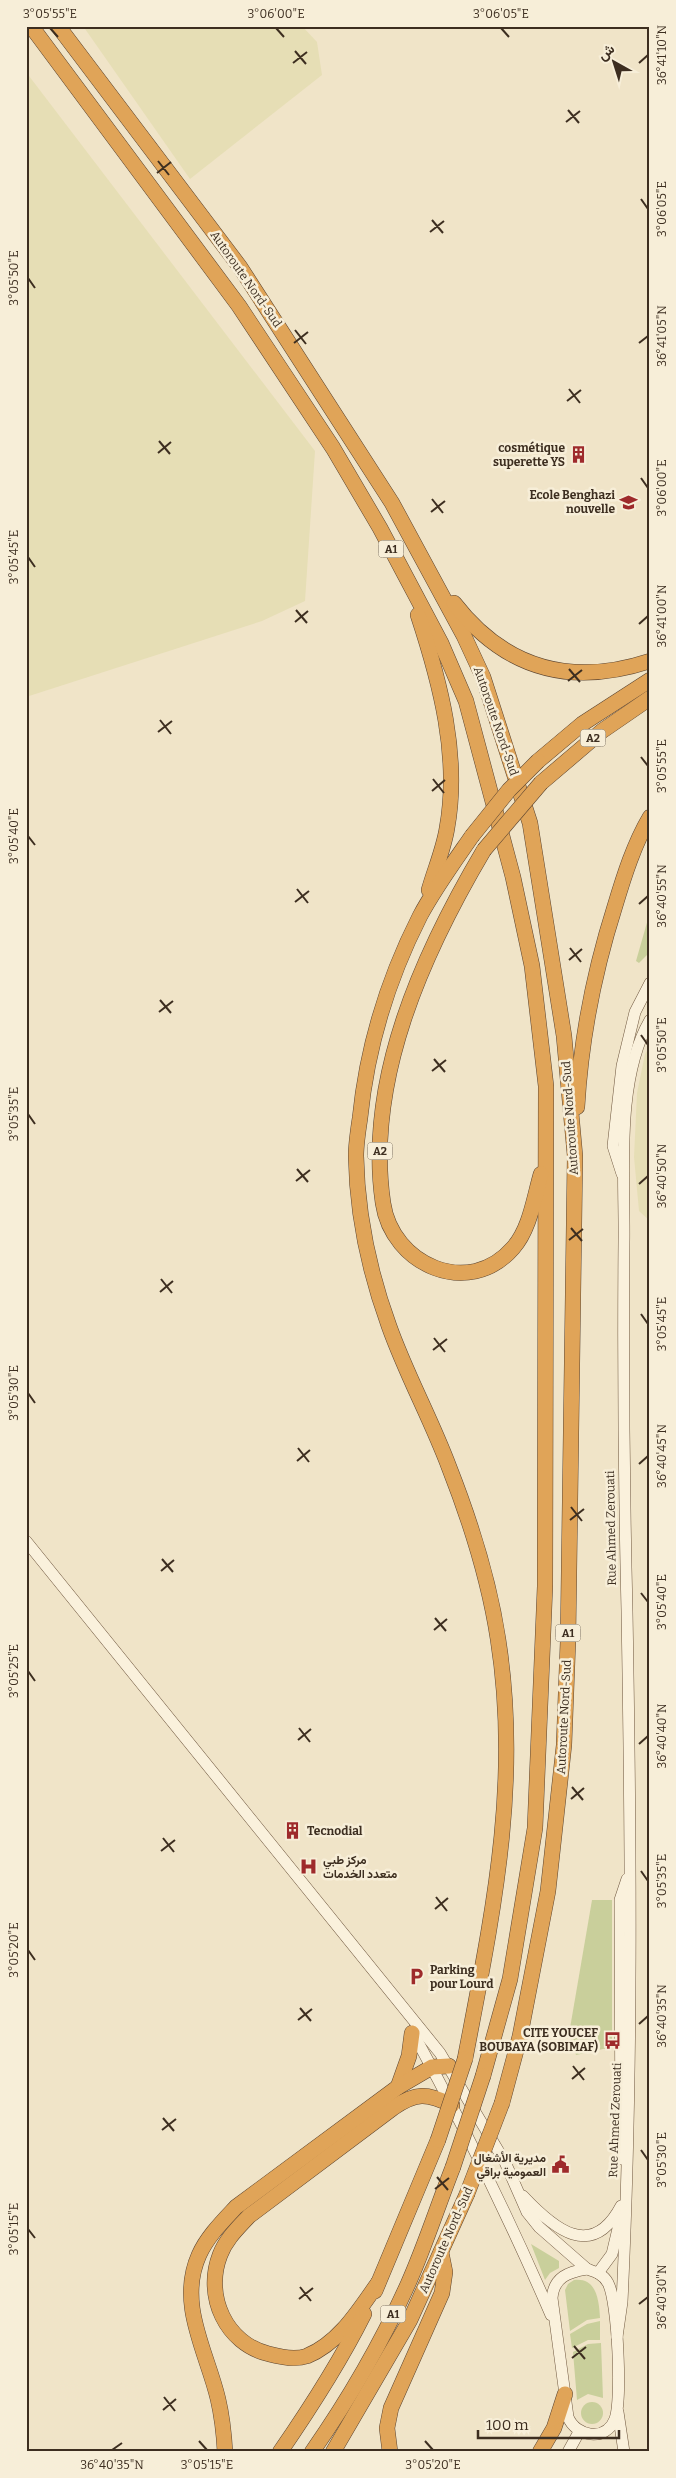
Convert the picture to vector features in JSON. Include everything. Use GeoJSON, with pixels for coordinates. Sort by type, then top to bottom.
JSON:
{"type":"FeatureCollection","features":[{"type":"Feature","properties":{"kind":"highway","name":"Autoroute Nord-Sud"},"geometry":{"type":"LineString","coordinates":[[30,26],[239,306],[333,448],[404,573],[441,643],[466,700],[513,877],[532,966],[546,1086],[545,1586],[535,1828],[510,1979],[483,2076],[453,2166],[404,2292],[375,2350],[335,2419],[312,2452]]}},
{"type":"Feature","properties":{"kind":"highway","name":"Autoroute Nord-Sud"},"geometry":{"type":"LineString","coordinates":[[58,26],[240,267],[392,503],[464,636],[482,677],[530,823],[564,1036],[575,1156],[571,1514],[564,1745],[547,1900],[520,2036],[502,2103],[467,2194],[410,2320],[333,2452]]}},
{"type":"Feature","properties":{"kind":"highway"},"geometry":{"type":"LineString","coordinates":[[429,572],[476,629],[516,658],[564,672],[612,671],[650,661]]}},
{"type":"Feature","properties":{"kind":"highway"},"geometry":{"type":"LineString","coordinates":[[280,2452],[349,2344],[378,2283],[438,2140],[465,2059],[495,1902],[504,1830],[507,1780],[504,1682],[493,1611],[477,1547],[449,1466],[401,1357],[376,1288],[360,1210],[356,1154],[362,1098],[372,1042],[388,994],[421,914],[447,828],[451,791],[450,748],[440,685],[404,573]]}},
{"type":"Feature","properties":{"kind":"highway"},"geometry":{"type":"LineString","coordinates":[[421,914],[472,836],[509,790],[538,761],[582,724],[650,680]]}},
{"type":"Feature","properties":{"kind":"highway","name":"A2"},"geometry":{"type":"LineString","coordinates":[[546,1158],[526,1227],[514,1248],[496,1263],[478,1271],[456,1272],[437,1270],[418,1260],[403,1247],[391,1229],[383,1205],[379,1163],[384,1107],[398,1041],[413,993],[453,902],[484,850],[541,783],[602,731],[650,698]]}},
{"type":"Feature","properties":{"kind":"highway"},"geometry":{"type":"LineString","coordinates":[[575,1156],[585,1026],[598,962],[625,872],[650,817]]}},
{"type":"Feature","properties":{"kind":"highway"},"geometry":{"type":"LineString","coordinates":[[398,2087],[409,2056],[412,2033]]}},
{"type":"Feature","properties":{"kind":"highway"},"geometry":{"type":"LineString","coordinates":[[225,2452],[218,2398],[197,2335],[192,2308],[191,2279],[199,2254],[215,2229],[236,2208],[398,2087],[432,2067],[449,2066]]}},
{"type":"Feature","properties":{"kind":"highway"},"geometry":{"type":"LineString","coordinates":[[378,2283],[351,2320],[329,2341],[305,2357],[283,2358],[261,2352],[240,2342],[224,2323],[216,2295],[215,2274],[220,2254],[231,2235],[249,2216],[393,2108],[406,2099],[423,2094],[452,2104]]}},
{"type":"Feature","properties":{"kind":"highway"},"geometry":{"type":"LineString","coordinates":[[390,2452],[387,2428],[391,2408],[442,2293],[445,2272],[441,2252]]}},
{"type":"Feature","properties":{"kind":"highway"},"geometry":{"type":"LineString","coordinates":[[540,2452],[554,2428],[565,2394]]}},
{"type":"Feature","properties":{"kind":"main road","name":"Rue Ahmed Zerouati"},"geometry":{"type":"LineString","coordinates":[[624,1182],[613,1146],[622,1066],[635,1012],[650,983]]}},
{"type":"Feature","properties":{"kind":"main road","name":"Rue Ahmed Zerouati"},"geometry":{"type":"LineString","coordinates":[[617,2338],[623,2292],[630,2076],[624,1500],[624,1182],[626,1111],[632,1069],[645,1028],[650,1020]]}},
{"type":"Feature","properties":{"kind":"main road"},"geometry":{"type":"LineString","coordinates":[[26,1542],[388,1988],[449,2066],[505,2162],[527,2212],[539,2227],[587,2269],[598,2273],[611,2290],[617,2338],[617,2410],[624,2452]]}},
{"type":"Feature","properties":{"kind":"main road","name":"Rue Ahmed Zerouati"},"geometry":{"type":"LineString","coordinates":[[598,2273],[612,2254],[620,2221],[620,1900],[629,1873]]}},
{"type":"Feature","properties":{"kind":"main road"},"geometry":{"type":"LineString","coordinates":[[388,1988],[452,2104],[493,2187],[556,2328]]}},
{"type":"Feature","properties":{"kind":"main road"},"geometry":{"type":"LineString","coordinates":[[516,2188],[545,2219],[572,2234],[585,2236],[605,2229],[621,2206]]}},
{"type":"Feature","properties":{"kind":"main road"},"geometry":{"type":"LineString","coordinates":[[587,2269],[568,2273],[556,2282],[552,2298],[568,2417],[571,2424],[580,2432],[591,2435],[601,2433],[614,2422],[617,2410]]}},
{"type":"Feature","properties":{"kind":"main road"},"geometry":{"type":"LineString","coordinates":[[568,2452],[580,2432]]}},
{"type":"Feature","properties":{"kind":"shaded area"},"geometry":{"type":"Polygon","coordinates":[[[83,26],[302,26],[317,42],[322,75],[190,179],[83,26]]]}},
{"type":"Feature","properties":{"kind":"shaded area"},"geometry":{"type":"Polygon","coordinates":[[[26,72],[315,451],[305,601],[262,621],[26,697],[26,72]]]}},
{"type":"Feature","properties":{"kind":"shaded area"},"geometry":{"type":"Polygon","coordinates":[[[650,1046],[650,1221],[639,1211],[634,1157],[637,1093],[645,1054],[650,1046]]]}},
{"type":"Feature","properties":{"kind":"green space"},"geometry":{"type":"Polygon","coordinates":[[[650,912],[650,952],[639,963],[636,961],[650,912]]]}},
{"type":"Feature","properties":{"kind":"green space"},"geometry":{"type":"Polygon","coordinates":[[[592,1900],[612,1900],[612,2047],[576,2055],[569,2034],[592,1900]]]}},
{"type":"Feature","properties":{"kind":"green space"},"geometry":{"type":"Polygon","coordinates":[[[531,2244],[559,2261],[559,2268],[550,2273],[545,2280],[531,2244]]]}},
{"type":"Feature","properties":{"kind":"green space"},"geometry":{"type":"Polygon","coordinates":[[[574,2280],[588,2282],[592,2286],[599,2304],[600,2318],[587,2320],[570,2331],[565,2290],[568,2284],[574,2280]]]}},
{"type":"Feature","properties":{"kind":"green space"},"geometry":{"type":"Polygon","coordinates":[[[600,2321],[600,2340],[588,2340],[572,2348],[570,2334],[587,2324],[600,2321]]]}},
{"type":"Feature","properties":{"kind":"green space"},"geometry":{"type":"Polygon","coordinates":[[[601,2343],[603,2398],[588,2394],[577,2400],[573,2352],[588,2344],[601,2343]]]}},
{"type":"Feature","properties":{"kind":"green space"},"geometry":{"type":"Polygon","coordinates":[[[588,2402],[596,2402],[603,2409],[603,2417],[596,2424],[588,2424],[581,2417],[581,2409],[588,2402]]]}},
{"type":"Feature","properties":{"kind":"place","name":"cosmétique superette YS"},"geometry":{"type":"Point","coordinates":[579,455]}},
{"type":"Feature","properties":{"kind":"place","name":"Ecole Benghazi nouvelle"},"geometry":{"type":"Point","coordinates":[629,502]}},
{"type":"Feature","properties":{"kind":"place","name":"Tecnodial"},"geometry":{"type":"Point","coordinates":[293,1831]}},
{"type":"Feature","properties":{"kind":"place","name":"مركز طبي متعدد الخدمات"},"geometry":{"type":"Point","coordinates":[309,1867]}},
{"type":"Feature","properties":{"kind":"place","name":"Parking pour Lourd"},"geometry":{"type":"Point","coordinates":[416,1977]}},
{"type":"Feature","properties":{"kind":"place","name":"CITE YOUCEF BOUBAYA (SOBIMAF)"},"geometry":{"type":"Point","coordinates":[612,2040]}},
{"type":"Feature","properties":{"kind":"place","name":"مديرية الأشغال العمومية براقي"},"geometry":{"type":"Point","coordinates":[560,2165]}}]}
